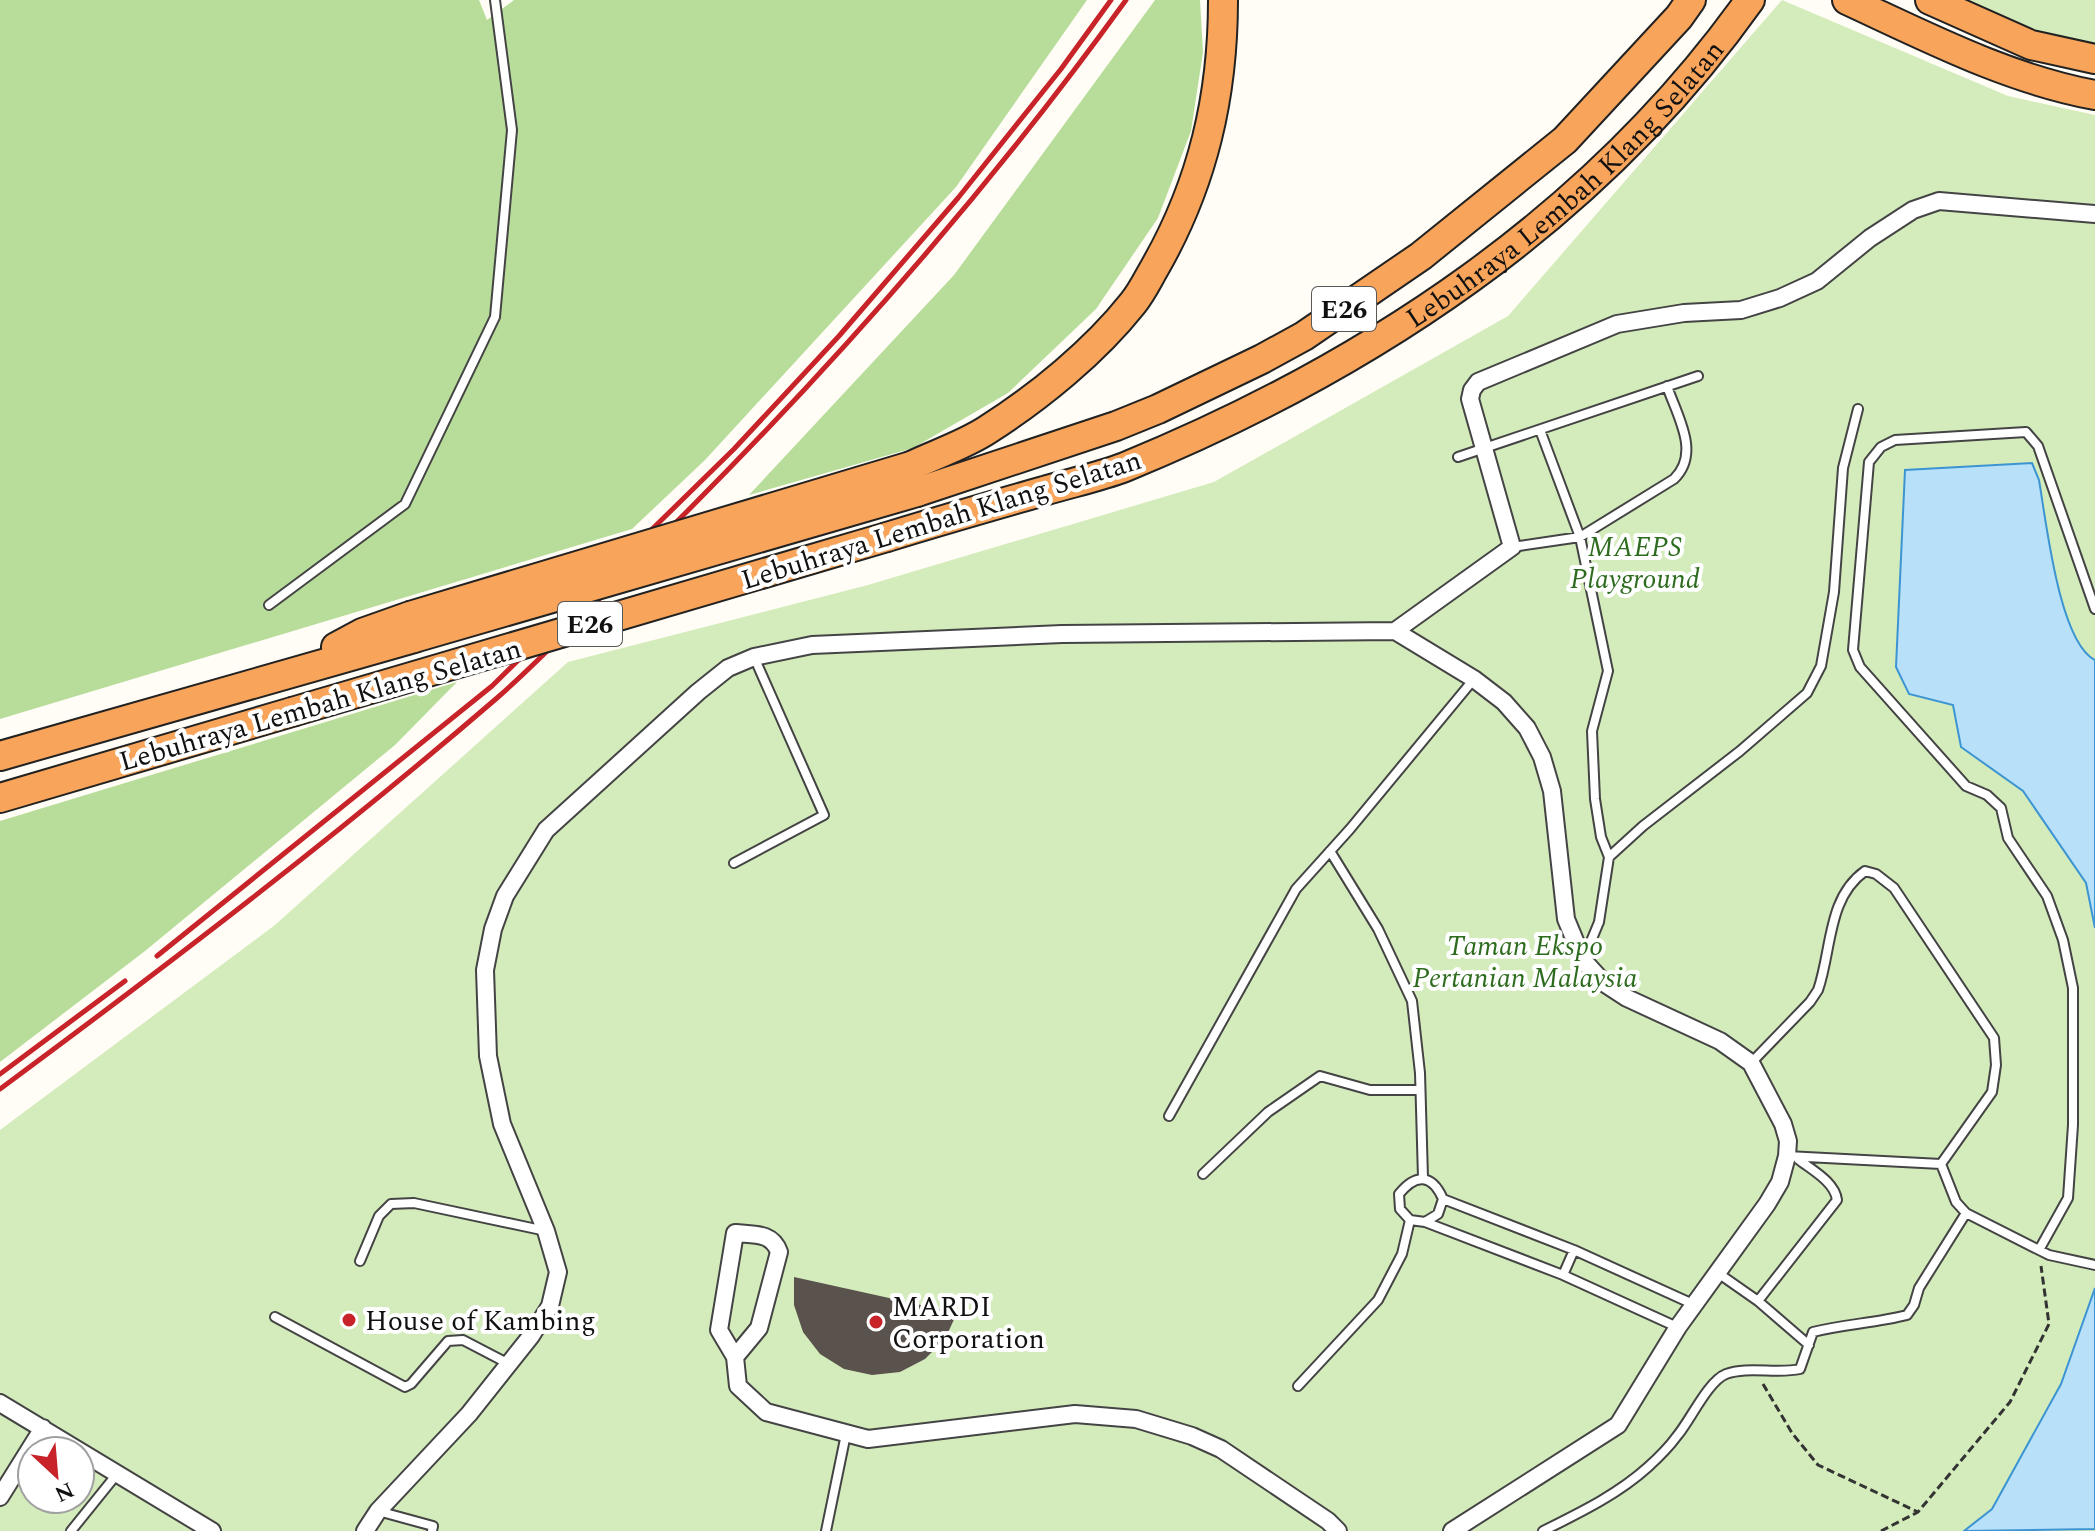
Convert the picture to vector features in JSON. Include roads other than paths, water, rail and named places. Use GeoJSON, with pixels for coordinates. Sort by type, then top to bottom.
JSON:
{"type":"FeatureCollection","features":[{"type":"Feature","properties":{"kind":"highway"},"geometry":{"type":"LineString","coordinates":[[914,479],[1062,377],[1134,302],[1167,246],[1209,137],[1219,76],[1223,0]]}},
{"type":"Feature","properties":{"kind":"highway","name":"Lebuhraya Lembah Klang Selatan"},"geometry":{"type":"LineString","coordinates":[[0,756],[287,674],[412,627],[914,479],[1116,426],[1158,409],[1304,336],[1421,256],[1565,140],[1679,17],[1691,0]]}},
{"type":"Feature","properties":{"kind":"highway","name":"Lebuhraya Lembah Klang Selatan"},"geometry":{"type":"LineString","coordinates":[[0,798],[1122,468],[1284,395],[1409,323],[1486,269],[1557,212],[1682,86],[1750,0]]}},
{"type":"Feature","properties":{"kind":"highway"},"geometry":{"type":"LineString","coordinates":[[1930,0],[2031,45],[2095,59]]}},
{"type":"Feature","properties":{"kind":"highway"},"geometry":{"type":"LineString","coordinates":[[1848,1],[1998,67],[2058,88],[2095,95]]}},
{"type":"Feature","properties":{"kind":"street"},"geometry":{"type":"LineString","coordinates":[[1395,631],[1512,547],[1470,399],[1478,382],[1617,324],[1684,313],[1741,310],[1780,298],[1817,281],[1870,238],[1913,210],[1939,201],[2095,214]]}},
{"type":"Feature","properties":{"kind":"street"},"geometry":{"type":"LineString","coordinates":[[365,1531],[378,1511],[469,1414],[531,1336],[550,1306],[558,1272],[546,1231],[502,1124],[488,1056],[485,970],[493,929],[505,896],[546,830],[698,692],[728,668],[754,657],[812,645],[1062,634],[1395,631],[1474,679],[1504,702],[1527,728],[1542,757],[1552,791],[1566,919],[1583,960],[1604,983],[1627,998],[1720,1041],[1751,1063],[1783,1124],[1792,1158],[1767,1204],[1678,1327],[1618,1425],[1460,1529]]}},
{"type":"Feature","properties":{"kind":"street"},"geometry":{"type":"LineString","coordinates":[[735,1357],[759,1328],[779,1252],[770,1237],[735,1233],[719,1330],[735,1357],[738,1386],[766,1412],[868,1439],[1075,1414],[1136,1419],[1192,1436],[1221,1449],[1338,1531]]}},
{"type":"Feature","properties":{"kind":"street"},"geometry":{"type":"LineString","coordinates":[[0,1403],[212,1531]]}},
{"type":"Feature","properties":{"kind":"street"},"geometry":{"type":"LineString","coordinates":[[0,1497],[43,1428]]}},
{"type":"Feature","properties":{"kind":"lane"},"geometry":{"type":"LineString","coordinates":[[269,605],[405,504],[495,317],[512,130],[495,0]]}},
{"type":"Feature","properties":{"kind":"lane"},"geometry":{"type":"LineString","coordinates":[[1458,457],[1698,376]]}},
{"type":"Feature","properties":{"kind":"lane"},"geometry":{"type":"LineString","coordinates":[[1512,547],[1580,537],[1674,479],[1683,470],[1688,449],[1667,386]]}},
{"type":"Feature","properties":{"kind":"lane"},"geometry":{"type":"LineString","coordinates":[[1609,857],[1807,693],[1821,666],[1834,592],[1843,468],[1858,409]]}},
{"type":"Feature","properties":{"kind":"lane"},"geometry":{"type":"LineString","coordinates":[[1540,430],[1580,537],[1607,657],[1608,671],[1592,731],[1595,799],[1601,837],[1609,857],[1599,922],[1583,960]]}},
{"type":"Feature","properties":{"kind":"lane"},"geometry":{"type":"LineString","coordinates":[[2039,1250],[2068,1198],[2073,1125],[2073,988],[2063,940],[2047,896],[2008,838],[2001,808],[1987,795],[1966,786],[1856,659],[1853,650],[1869,462],[1881,447],[1895,440],[2026,432],[2038,446],[2095,609]]}},
{"type":"Feature","properties":{"kind":"lane"},"geometry":{"type":"LineString","coordinates":[[734,863],[824,815],[754,657]]}},
{"type":"Feature","properties":{"kind":"lane"},"geometry":{"type":"LineString","coordinates":[[1169,1116],[1296,889],[1474,679]]}},
{"type":"Feature","properties":{"kind":"lane"},"geometry":{"type":"LineString","coordinates":[[1330,851],[1378,929],[1412,1001],[1420,1090],[1423,1178]]}},
{"type":"Feature","properties":{"kind":"lane"},"geometry":{"type":"LineString","coordinates":[[1751,1063],[1818,990],[1840,900],[1854,879],[1865,871],[1876,874],[1894,888],[1994,1038],[1996,1065],[1992,1092],[1941,1164]]}},
{"type":"Feature","properties":{"kind":"lane"},"geometry":{"type":"LineString","coordinates":[[1203,1174],[1268,1112],[1320,1076],[1370,1090],[1420,1090]]}},
{"type":"Feature","properties":{"kind":"lane"},"geometry":{"type":"LineString","coordinates":[[1792,1158],[1941,1164]]}},
{"type":"Feature","properties":{"kind":"lane"},"geometry":{"type":"LineString","coordinates":[[1758,1301],[1837,1200],[1836,1191],[1831,1185],[1792,1158]]}},
{"type":"Feature","properties":{"kind":"lane"},"geometry":{"type":"LineString","coordinates":[[1941,1164],[1956,1202],[1966,1213],[2049,1255],[2095,1265]]}},
{"type":"Feature","properties":{"kind":"lane"},"geometry":{"type":"LineString","coordinates":[[1425,1222],[1438,1214],[1443,1199],[1437,1186],[1423,1178],[1408,1182],[1399,1194],[1400,1209],[1410,1220],[1425,1222],[1563,1275],[1678,1327]]}},
{"type":"Feature","properties":{"kind":"lane"},"geometry":{"type":"LineString","coordinates":[[1443,1199],[1574,1250],[1695,1305]]}},
{"type":"Feature","properties":{"kind":"lane"},"geometry":{"type":"LineString","coordinates":[[360,1261],[379,1216],[391,1204],[414,1203],[546,1231]]}},
{"type":"Feature","properties":{"kind":"lane"},"geometry":{"type":"LineString","coordinates":[[1543,1531],[1597,1503],[1647,1468],[1677,1436],[1703,1397],[1725,1374],[1800,1369],[1813,1332],[1907,1315],[1919,1288],[1966,1213]]}},
{"type":"Feature","properties":{"kind":"lane"},"geometry":{"type":"LineString","coordinates":[[1298,1386],[1378,1300],[1402,1254],[1410,1220]]}},
{"type":"Feature","properties":{"kind":"lane"},"geometry":{"type":"LineString","coordinates":[[1563,1275],[1574,1250]]}},
{"type":"Feature","properties":{"kind":"lane"},"geometry":{"type":"LineString","coordinates":[[1718,1273],[1758,1301],[1809,1345]]}},
{"type":"Feature","properties":{"kind":"lane"},"geometry":{"type":"LineString","coordinates":[[275,1317],[405,1387],[448,1341],[456,1339],[509,1364]]}},
{"type":"Feature","properties":{"kind":"lane"},"geometry":{"type":"LineString","coordinates":[[826,1531],[846,1434]]}},
{"type":"Feature","properties":{"kind":"lane"},"geometry":{"type":"LineString","coordinates":[[71,1531],[118,1473]]}},
{"type":"Feature","properties":{"kind":"lane"},"geometry":{"type":"LineString","coordinates":[[378,1511],[433,1526],[432,1531]]}},
{"type":"Feature","properties":{"kind":"water"},"geometry":{"type":"Polygon","coordinates":[[[2032,463],[2039,480],[2063,606],[2083,649],[2095,660],[2095,928],[2086,883],[2023,791],[1961,747],[1953,705],[1909,694],[1896,667],[1905,470],[2032,463]]]}},
{"type":"Feature","properties":{"kind":"water"},"geometry":{"type":"Polygon","coordinates":[[[2095,1288],[2095,1529],[1964,1531],[1992,1509],[2061,1384],[2095,1288]]]}},
{"type":"Feature","properties":{"kind":"railway"},"geometry":{"type":"LineString","coordinates":[[157,956],[492,686],[734,449],[839,336],[958,198],[1061,69],[1111,0]]}},
{"type":"Feature","properties":{"kind":"railway"},"geometry":{"type":"LineString","coordinates":[[0,1089],[314,849],[437,749],[533,665],[769,427],[894,290],[1014,148],[1126,0]]}},
{"type":"Feature","properties":{"kind":"railway"},"geometry":{"type":"LineString","coordinates":[[0,1074],[125,981]]}},
{"type":"Feature","properties":{"kind":"place","name":"House of Kambing"},"geometry":{"type":"Point","coordinates":[349,1320]}},
{"type":"Feature","properties":{"kind":"place","name":"MARDI Corporation"},"geometry":{"type":"Point","coordinates":[876,1322]}},
{"type":"Feature","properties":{"kind":"park label","name":"MAEPS Playground"},"geometry":{"type":"Point","coordinates":[1635,562]}},
{"type":"Feature","properties":{"kind":"park label","name":"Taman Ekspo Pertanian Malaysia"},"geometry":{"type":"Point","coordinates":[1525,961]}}]}
